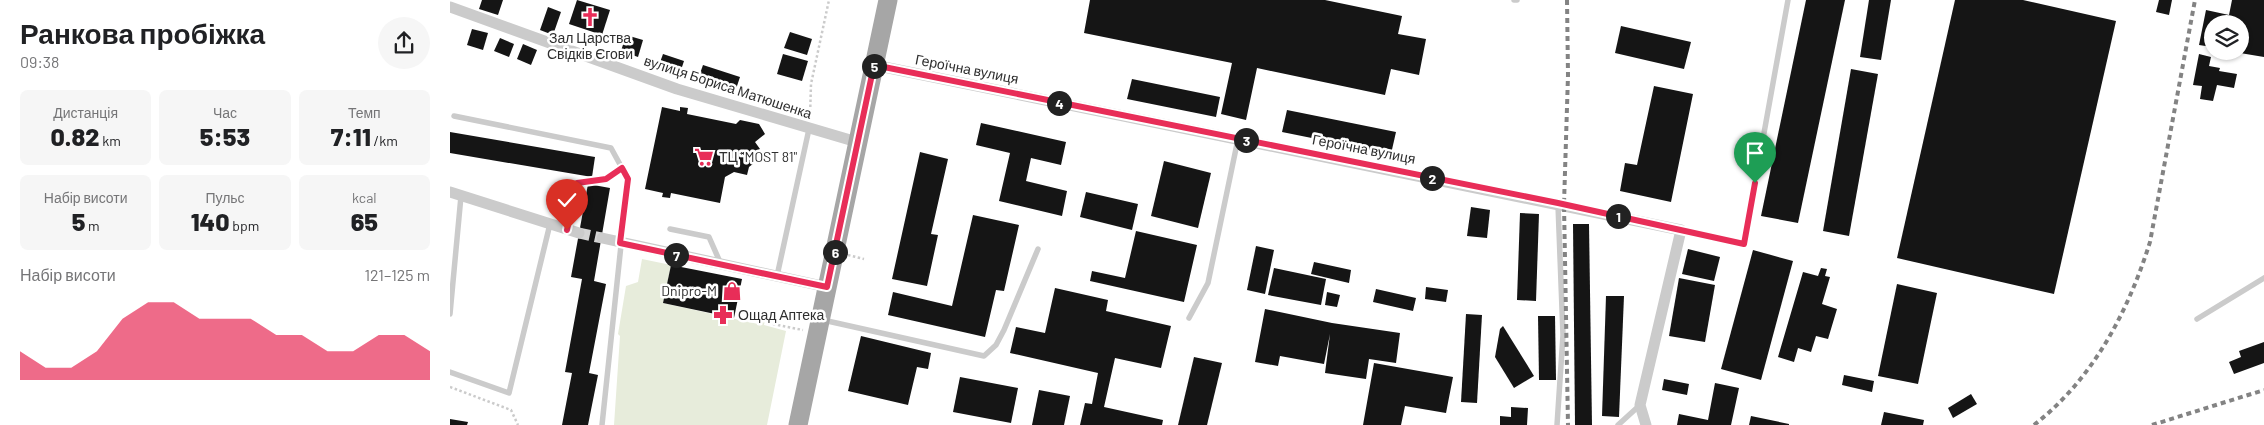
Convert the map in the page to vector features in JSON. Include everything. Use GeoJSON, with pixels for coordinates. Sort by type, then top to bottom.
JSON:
{"type":"FeatureCollection","features":[{"type":"Feature","properties":{"kind":"main road"},"geometry":{"type":"LineString","coordinates":[[798,425],[888,0]]}},
{"type":"Feature","properties":{"kind":"street","name":"вулиця Бориса Матюшенка"},"geometry":{"type":"LineString","coordinates":[[450,7],[677,89],[857,142]]}},
{"type":"Feature","properties":{"kind":"street","name":"Героїчна вулиця"},"geometry":{"type":"LineString","coordinates":[[874,65],[1558,203],[1681,230]]}},
{"type":"Feature","properties":{"kind":"street"},"geometry":{"type":"LineString","coordinates":[[456,194],[579,234]]}},
{"type":"Feature","properties":{"kind":"street"},"geometry":{"type":"LineString","coordinates":[[1646,425],[1640,405],[1681,230]]}},
{"type":"Feature","properties":{"kind":"street"},"geometry":{"type":"LineString","coordinates":[[602,238],[827,287]]}},
{"type":"Feature","properties":{"kind":"lane"},"geometry":{"type":"LineString","coordinates":[[1681,230],[1744,244],[1788,0]]}},
{"type":"Feature","properties":{"kind":"lane"},"geometry":{"type":"LineString","coordinates":[[454,116],[611,148],[628,179],[602,425]]}},
{"type":"Feature","properties":{"kind":"lane"},"geometry":{"type":"LineString","coordinates":[[777,276],[809,129]]}},
{"type":"Feature","properties":{"kind":"lane"},"geometry":{"type":"LineString","coordinates":[[1189,318],[1208,283],[1238,138]]}},
{"type":"Feature","properties":{"kind":"lane"},"geometry":{"type":"LineString","coordinates":[[450,314],[456,194]]}},
{"type":"Feature","properties":{"kind":"lane"},"geometry":{"type":"LineString","coordinates":[[1557,425],[1563,335],[1558,203]]}},
{"type":"Feature","properties":{"kind":"lane"},"geometry":{"type":"LineString","coordinates":[[450,372],[509,393],[550,224]]}},
{"type":"Feature","properties":{"kind":"lane"},"geometry":{"type":"LineString","coordinates":[[670,229],[709,237],[721,264]]}},
{"type":"Feature","properties":{"kind":"lane"},"geometry":{"type":"LineString","coordinates":[[819,326],[984,356],[996,345],[1004,330],[1038,249]]}},
{"type":"Feature","properties":{"kind":"lane"},"geometry":{"type":"LineString","coordinates":[[2197,319],[2264,278]]}},
{"type":"Feature","properties":{"kind":"lane"},"geometry":{"type":"LineString","coordinates":[[1618,425],[1640,405]]}},
{"type":"Feature","properties":{"kind":"path"},"geometry":{"type":"LineString","coordinates":[[809,129],[811,84],[829,0]]}},
{"type":"Feature","properties":{"kind":"path"},"geometry":{"type":"LineString","coordinates":[[567,230],[577,183],[606,179],[622,168]]}},
{"type":"Feature","properties":{"kind":"path"},"geometry":{"type":"LineString","coordinates":[[773,324],[819,326]]}},
{"type":"Feature","properties":{"kind":"path"},"geometry":{"type":"LineString","coordinates":[[450,387],[511,410],[518,425]]}},
{"type":"Feature","properties":{"kind":"green space"},"geometry":{"type":"Polygon","coordinates":[[[642,259],[671,265],[663,303],[758,324],[765,319],[764,325],[786,331],[767,425],[614,425],[620,336],[618,334],[626,286],[638,282],[642,259]]]}},
{"type":"Feature","properties":{"kind":"building"},"geometry":{"type":"Polygon","coordinates":[[[482,0],[503,0],[498,15],[479,9],[482,0]]]}},
{"type":"Feature","properties":{"kind":"building","name":"Зал Царства Свідків Єгови"},"geometry":{"type":"Polygon","coordinates":[[[577,0],[610,10],[602,35],[569,24],[577,0]]]}},
{"type":"Feature","properties":{"kind":"building"},"geometry":{"type":"Polygon","coordinates":[[[1090,0],[1325,0],[1402,16],[1398,34],[1426,39],[1419,75],[1391,69],[1385,95],[1257,68],[1246,120],[1221,114],[1232,63],[1084,33],[1090,0]]]}},
{"type":"Feature","properties":{"kind":"building"},"geometry":{"type":"Polygon","coordinates":[[[1806,0],[1845,0],[1798,223],[1761,216],[1806,0]]]}},
{"type":"Feature","properties":{"kind":"building"},"geometry":{"type":"Polygon","coordinates":[[[1869,0],[1891,0],[1881,60],[1860,57],[1869,0]]]}},
{"type":"Feature","properties":{"kind":"building"},"geometry":{"type":"Polygon","coordinates":[[[1955,0],[2023,0],[2116,21],[2054,294],[1897,258],[1955,0]]]}},
{"type":"Feature","properties":{"kind":"building"},"geometry":{"type":"Polygon","coordinates":[[[2159,0],[2172,0],[2169,15],[2156,12],[2159,0]]]}},
{"type":"Feature","properties":{"kind":"building"},"geometry":{"type":"Polygon","coordinates":[[[2232,0],[2264,0],[2264,57],[2249,54],[2249,15],[2229,15],[2232,0]]]}},
{"type":"Feature","properties":{"kind":"building"},"geometry":{"type":"Polygon","coordinates":[[[548,7],[561,12],[553,35],[540,30],[548,7]]]}},
{"type":"Feature","properties":{"kind":"building"},"geometry":{"type":"Polygon","coordinates":[[[2206,10],[2229,15],[2205,15],[2206,10]]]}},
{"type":"Feature","properties":{"kind":"building"},"geometry":{"type":"Polygon","coordinates":[[[2204,20],[2204,46],[2199,45],[2204,20]]]}},
{"type":"Feature","properties":{"kind":"building"},"geometry":{"type":"Polygon","coordinates":[[[1621,26],[1691,42],[1684,69],[1615,53],[1621,26]]]}},
{"type":"Feature","properties":{"kind":"building"},"geometry":{"type":"Polygon","coordinates":[[[472,29],[488,33],[483,50],[467,45],[472,29]]]}},
{"type":"Feature","properties":{"kind":"building"},"geometry":{"type":"Polygon","coordinates":[[[790,32],[812,39],[807,55],[784,48],[790,32]]]}},
{"type":"Feature","properties":{"kind":"building"},"geometry":{"type":"Polygon","coordinates":[[[626,35],[643,40],[638,57],[621,51],[626,35]]]}},
{"type":"Feature","properties":{"kind":"building"},"geometry":{"type":"Polygon","coordinates":[[[500,38],[514,44],[509,57],[494,51],[500,38]]]}},
{"type":"Feature","properties":{"kind":"building"},"geometry":{"type":"Polygon","coordinates":[[[523,44],[537,50],[531,65],[517,59],[523,44]]]}},
{"type":"Feature","properties":{"kind":"building"},"geometry":{"type":"Polygon","coordinates":[[[663,54],[684,61],[679,76],[658,68],[663,54]]]}},
{"type":"Feature","properties":{"kind":"building"},"geometry":{"type":"Polygon","coordinates":[[[783,54],[808,61],[802,81],[777,74],[783,54]]]}},
{"type":"Feature","properties":{"kind":"building"},"geometry":{"type":"Polygon","coordinates":[[[2199,54],[2204,55],[2204,60],[2210,60],[2209,66],[2220,68],[2219,71],[2237,74],[2234,88],[2217,85],[2213,101],[2200,99],[2202,86],[2193,85],[2199,54]]]}},
{"type":"Feature","properties":{"kind":"building"},"geometry":{"type":"Polygon","coordinates":[[[703,65],[740,77],[734,95],[697,82],[703,65]]]}},
{"type":"Feature","properties":{"kind":"building"},"geometry":{"type":"Polygon","coordinates":[[[1851,69],[1878,74],[1849,236],[1823,231],[1851,69]]]}},
{"type":"Feature","properties":{"kind":"building"},"geometry":{"type":"Polygon","coordinates":[[[1132,79],[1220,97],[1216,117],[1127,99],[1132,79]]]}},
{"type":"Feature","properties":{"kind":"building"},"geometry":{"type":"Polygon","coordinates":[[[1654,86],[1693,94],[1671,202],[1620,191],[1625,163],[1637,165],[1654,86]]]}},
{"type":"Feature","properties":{"kind":"building","name":"ТЦ \"MOST 81\""},"geometry":{"type":"Polygon","coordinates":[[[662,107],[680,111],[680,107],[688,108],[687,114],[736,124],[740,120],[759,124],[765,134],[755,142],[760,149],[757,151],[754,163],[749,167],[747,175],[734,172],[725,177],[720,203],[671,193],[670,198],[662,197],[663,193],[645,189],[662,107]]]}},
{"type":"Feature","properties":{"kind":"building"},"geometry":{"type":"Polygon","coordinates":[[[1287,110],[1396,132],[1391,154],[1282,132],[1287,110]]]}},
{"type":"Feature","properties":{"kind":"building"},"geometry":{"type":"Polygon","coordinates":[[[981,123],[1066,142],[1061,165],[1031,158],[1026,181],[1067,191],[1062,216],[999,201],[1010,153],[976,145],[981,123]]]}},
{"type":"Feature","properties":{"kind":"building"},"geometry":{"type":"Polygon","coordinates":[[[450,132],[595,157],[592,177],[450,153],[450,132]]]}},
{"type":"Feature","properties":{"kind":"building"},"geometry":{"type":"Polygon","coordinates":[[[920,152],[948,159],[931,234],[938,235],[927,286],[892,279],[920,152]]]}},
{"type":"Feature","properties":{"kind":"building"},"geometry":{"type":"Polygon","coordinates":[[[1164,161],[1211,173],[1198,228],[1151,216],[1164,161]]]}},
{"type":"Feature","properties":{"kind":"building"},"geometry":{"type":"Polygon","coordinates":[[[588,184],[610,188],[594,281],[606,284],[589,373],[598,375],[588,425],[562,425],[572,373],[565,372],[582,279],[571,277],[588,184]]]}},
{"type":"Feature","properties":{"kind":"building"},"geometry":{"type":"Polygon","coordinates":[[[1086,192],[1138,204],[1132,230],[1080,217],[1086,192]]]}},
{"type":"Feature","properties":{"kind":"building"},"geometry":{"type":"Polygon","coordinates":[[[1471,207],[1490,210],[1487,238],[1467,236],[1471,207]]]}},
{"type":"Feature","properties":{"kind":"building"},"geometry":{"type":"Polygon","coordinates":[[[1520,213],[1539,214],[1536,301],[1517,300],[1520,213]]]}},
{"type":"Feature","properties":{"kind":"building"},"geometry":{"type":"Polygon","coordinates":[[[973,215],[1019,225],[1004,291],[996,290],[985,337],[888,315],[893,292],[952,306],[973,215]]]}},
{"type":"Feature","properties":{"kind":"building"},"geometry":{"type":"Polygon","coordinates":[[[1573,224],[1589,224],[1592,425],[1575,425],[1573,224]]]}},
{"type":"Feature","properties":{"kind":"building"},"geometry":{"type":"Polygon","coordinates":[[[1136,231],[1197,245],[1184,302],[1090,281],[1092,271],[1125,278],[1136,231]]]}},
{"type":"Feature","properties":{"kind":"building"},"geometry":{"type":"Polygon","coordinates":[[[1256,246],[1274,250],[1265,294],[1247,290],[1256,246]]]}},
{"type":"Feature","properties":{"kind":"building"},"geometry":{"type":"Polygon","coordinates":[[[1688,249],[1720,257],[1714,281],[1682,274],[1688,249]]]}},
{"type":"Feature","properties":{"kind":"building"},"geometry":{"type":"Polygon","coordinates":[[[1753,250],[1793,261],[1761,380],[1721,369],[1753,250]]]}},
{"type":"Feature","properties":{"kind":"building"},"geometry":{"type":"Polygon","coordinates":[[[1314,262],[1351,270],[1349,283],[1311,274],[1314,262]]]}},
{"type":"Feature","properties":{"kind":"building"},"geometry":{"type":"Polygon","coordinates":[[[671,265],[742,279],[734,318],[663,303],[671,265]]]}},
{"type":"Feature","properties":{"kind":"building"},"geometry":{"type":"Polygon","coordinates":[[[1274,268],[1326,279],[1321,305],[1268,295],[1274,268]]]}},
{"type":"Feature","properties":{"kind":"building"},"geometry":{"type":"Polygon","coordinates":[[[1821,268],[1827,269],[1825,276],[1830,277],[1822,304],[1837,309],[1828,339],[1816,336],[1811,352],[1798,348],[1794,362],[1778,357],[1803,272],[1818,276],[1821,268]]]}},
{"type":"Feature","properties":{"kind":"building"},"geometry":{"type":"Polygon","coordinates":[[[1679,278],[1715,285],[1705,342],[1669,336],[1679,278]]]}},
{"type":"Feature","properties":{"kind":"building"},"geometry":{"type":"Polygon","coordinates":[[[1897,284],[1937,293],[1918,384],[1878,376],[1897,284]]]}},
{"type":"Feature","properties":{"kind":"building"},"geometry":{"type":"Polygon","coordinates":[[[1426,287],[1448,290],[1446,302],[1425,299],[1426,287]]]}},
{"type":"Feature","properties":{"kind":"building"},"geometry":{"type":"Polygon","coordinates":[[[1055,288],[1108,300],[1106,311],[1171,326],[1161,368],[1115,358],[1104,407],[1163,420],[1162,425],[1080,425],[1085,403],[1092,404],[1098,373],[1010,353],[1016,327],[1045,333],[1055,288]]]}},
{"type":"Feature","properties":{"kind":"building"},"geometry":{"type":"Polygon","coordinates":[[[1376,289],[1416,298],[1413,311],[1373,302],[1376,289]]]}},
{"type":"Feature","properties":{"kind":"building"},"geometry":{"type":"Polygon","coordinates":[[[1327,292],[1340,295],[1337,307],[1325,305],[1327,292]]]}},
{"type":"Feature","properties":{"kind":"building"},"geometry":{"type":"Polygon","coordinates":[[[1606,296],[1624,296],[1619,417],[1602,416],[1606,296]]]}},
{"type":"Feature","properties":{"kind":"building"},"geometry":{"type":"Polygon","coordinates":[[[1265,309],[1332,323],[1400,333],[1396,363],[1369,359],[1366,379],[1325,373],[1330,334],[1324,364],[1280,356],[1278,366],[1255,362],[1265,309]]]}},
{"type":"Feature","properties":{"kind":"building"},"geometry":{"type":"Polygon","coordinates":[[[1466,314],[1482,315],[1477,403],[1461,402],[1466,314]]]}},
{"type":"Feature","properties":{"kind":"building"},"geometry":{"type":"Polygon","coordinates":[[[1538,316],[1555,316],[1556,380],[1539,380],[1538,316]]]}},
{"type":"Feature","properties":{"kind":"building"},"geometry":{"type":"Polygon","coordinates":[[[1503,326],[1534,376],[1514,388],[1495,357],[1500,329],[1503,326]]]}},
{"type":"Feature","properties":{"kind":"building"},"geometry":{"type":"Polygon","coordinates":[[[861,336],[931,353],[928,369],[917,367],[908,405],[848,391],[861,336]]]}},
{"type":"Feature","properties":{"kind":"building"},"geometry":{"type":"Polygon","coordinates":[[[2264,342],[2264,363],[2234,374],[2229,362],[2241,357],[2239,351],[2264,342]]]}},
{"type":"Feature","properties":{"kind":"building"},"geometry":{"type":"Polygon","coordinates":[[[1194,357],[1222,363],[1207,425],[1178,425],[1194,357]]]}},
{"type":"Feature","properties":{"kind":"building"},"geometry":{"type":"Polygon","coordinates":[[[1374,363],[1453,377],[1446,413],[1405,406],[1401,425],[1363,425],[1374,363]]]}},
{"type":"Feature","properties":{"kind":"building"},"geometry":{"type":"Polygon","coordinates":[[[1844,375],[1874,381],[1872,392],[1842,385],[1844,375]]]}},
{"type":"Feature","properties":{"kind":"building"},"geometry":{"type":"Polygon","coordinates":[[[960,377],[1018,388],[1011,423],[953,412],[960,377]]]}},
{"type":"Feature","properties":{"kind":"building"},"geometry":{"type":"Polygon","coordinates":[[[1664,379],[1689,384],[1687,395],[1662,390],[1664,379]]]}},
{"type":"Feature","properties":{"kind":"building"},"geometry":{"type":"Polygon","coordinates":[[[1715,383],[1739,388],[1731,425],[1677,425],[1679,414],[1708,420],[1715,383]]]}},
{"type":"Feature","properties":{"kind":"building"},"geometry":{"type":"Polygon","coordinates":[[[1039,390],[1070,396],[1064,425],[1032,425],[1039,390]]]}},
{"type":"Feature","properties":{"kind":"building"},"geometry":{"type":"Polygon","coordinates":[[[1971,394],[1977,404],[1953,418],[1948,408],[1971,394]]]}},
{"type":"Feature","properties":{"kind":"building"},"geometry":{"type":"Polygon","coordinates":[[[1511,407],[1528,408],[1527,425],[1500,425],[1500,416],[1511,417],[1511,407]]]}},
{"type":"Feature","properties":{"kind":"building"},"geometry":{"type":"Polygon","coordinates":[[[1884,412],[1924,420],[1923,425],[1881,425],[1884,412]]]}},
{"type":"Feature","properties":{"kind":"building"},"geometry":{"type":"Polygon","coordinates":[[[1751,416],[1789,424],[1789,425],[1749,425],[1751,416]]]}},
{"type":"Feature","properties":{"kind":"building"},"geometry":{"type":"Polygon","coordinates":[[[450,419],[468,422],[467,425],[450,425],[450,419]]]}},
{"type":"Feature","properties":{"kind":"tunnel"},"geometry":{"type":"LineString","coordinates":[[579,233],[602,238]]}},
{"type":"Feature","properties":{"kind":"railway"},"geometry":{"type":"LineString","coordinates":[[1567,0],[1568,75],[1564,204],[1568,425]]}},
{"type":"Feature","properties":{"kind":"railway"},"geometry":{"type":"LineString","coordinates":[[2034,425],[2055,407],[2091,365],[2119,319],[2141,268],[2150,242],[2195,0]]}},
{"type":"Feature","properties":{"kind":"railway"},"geometry":{"type":"LineString","coordinates":[[2152,425],[2264,390]]}},
{"type":"Feature","properties":{"kind":"place","name":"Зал Царства Свідків Єгови"},"geometry":{"type":"Point","coordinates":[590,17]}},
{"type":"Feature","properties":{"kind":"place","name":"ТЦ \"MOST 81\""},"geometry":{"type":"Point","coordinates":[704,157]}},
{"type":"Feature","properties":{"kind":"place","name":"Dnipro-M"},"geometry":{"type":"Point","coordinates":[732,291]}},
{"type":"Feature","properties":{"kind":"place","name":"Ощад Аптека"},"geometry":{"type":"Point","coordinates":[723,315]}},
{"type":"Feature","properties":{"kind":"route"},"geometry":{"type":"LineString","coordinates":[[567,230],[577,183],[606,179],[622,168],[628,179],[620,243],[827,287],[874,65],[1558,203],[1744,244],[1755,183]]}}]}
